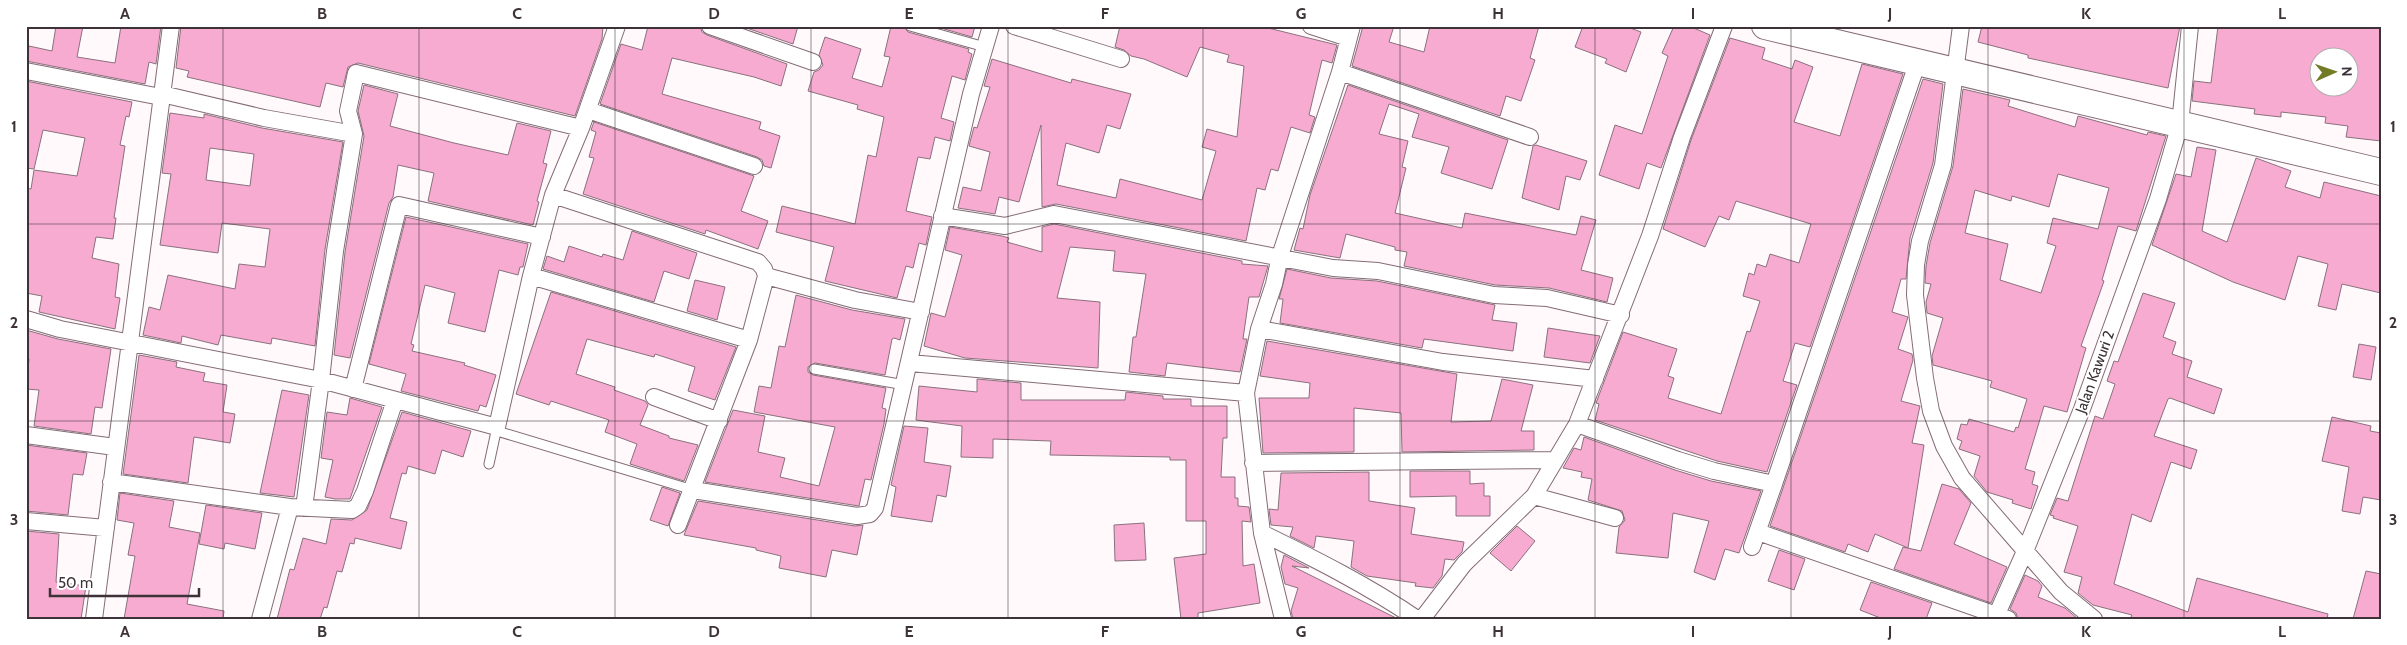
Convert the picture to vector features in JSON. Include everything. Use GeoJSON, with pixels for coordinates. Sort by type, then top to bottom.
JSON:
{"type":"FeatureCollection","features":[{"type":"Feature","properties":{"kind":"main road"},"geometry":{"type":"LineString","coordinates":[[1765,26],[1917,64],[2381,172]]}},
{"type":"Feature","properties":{"kind":"street"},"geometry":{"type":"LineString","coordinates":[[94,619],[171,26]]}},
{"type":"Feature","properties":{"kind":"street"},"geometry":{"type":"LineString","coordinates":[[26,320],[130,343],[321,380],[497,429],[531,276],[553,195],[588,110],[617,26]]}},
{"type":"Feature","properties":{"kind":"street"},"geometry":{"type":"LineString","coordinates":[[710,26],[813,62]]}},
{"type":"Feature","properties":{"kind":"street"},"geometry":{"type":"LineString","coordinates":[[693,490],[857,516],[870,514],[875,508],[971,94],[991,26]]}},
{"type":"Feature","properties":{"kind":"street"},"geometry":{"type":"LineString","coordinates":[[1014,26],[1121,59]]}},
{"type":"Feature","properties":{"kind":"street"},"geometry":{"type":"LineString","coordinates":[[1283,619],[1262,533],[1246,393],[1259,328],[1274,284],[1280,256],[1340,72],[1350,32],[1311,26]]}},
{"type":"Feature","properties":{"kind":"street"},"geometry":{"type":"LineString","coordinates":[[1422,619],[1464,564],[1534,496],[1577,424],[1621,315],[1650,236],[1682,137],[1724,26]]}},
{"type":"Feature","properties":{"kind":"street"},"geometry":{"type":"LineString","coordinates":[[1961,26],[1943,165],[1920,241],[1916,265],[1915,295],[1924,378],[1931,411],[1940,437],[1962,478],[2026,549],[2061,592],[2094,619]]}},
{"type":"Feature","properties":{"kind":"street","name":"Jalan Kawuri 2"},"geometry":{"type":"LineString","coordinates":[[2002,616],[2026,549],[2082,409],[2158,199],[2180,124],[2190,26]]}},
{"type":"Feature","properties":{"kind":"street"},"geometry":{"type":"LineString","coordinates":[[1917,64],[1755,540],[2002,616]]}},
{"type":"Feature","properties":{"kind":"street"},"geometry":{"type":"LineString","coordinates":[[26,71],[354,134]]}},
{"type":"Feature","properties":{"kind":"street"},"geometry":{"type":"LineString","coordinates":[[1340,72],[1530,137]]}},
{"type":"Feature","properties":{"kind":"street"},"geometry":{"type":"LineString","coordinates":[[260,619],[297,508],[321,380],[335,251],[354,134],[348,111],[356,73],[581,128]]}},
{"type":"Feature","properties":{"kind":"street"},"geometry":{"type":"LineString","coordinates":[[588,110],[754,166]]}},
{"type":"Feature","properties":{"kind":"street"},"geometry":{"type":"LineString","coordinates":[[553,195],[758,262],[764,269],[766,276],[749,340],[678,525]]}},
{"type":"Feature","properties":{"kind":"street"},"geometry":{"type":"LineString","coordinates":[[353,389],[399,205],[542,237]]}},
{"type":"Feature","properties":{"kind":"street"},"geometry":{"type":"LineString","coordinates":[[942,216],[1005,226],[1054,214],[1280,256],[1333,268],[1378,272],[1494,295],[1547,298],[1621,315]]}},
{"type":"Feature","properties":{"kind":"street"},"geometry":{"type":"LineString","coordinates":[[531,276],[749,340]]}},
{"type":"Feature","properties":{"kind":"street"},"geometry":{"type":"LineString","coordinates":[[766,276],[855,300],[921,312]]}},
{"type":"Feature","properties":{"kind":"street"},"geometry":{"type":"LineString","coordinates":[[1259,328],[1443,362],[1594,379]]}},
{"type":"Feature","properties":{"kind":"street"},"geometry":{"type":"LineString","coordinates":[[910,363],[1246,393]]}},
{"type":"Feature","properties":{"kind":"street"},"geometry":{"type":"LineString","coordinates":[[654,397],[719,421]]}},
{"type":"Feature","properties":{"kind":"street"},"geometry":{"type":"LineString","coordinates":[[111,482],[297,508],[352,510],[358,506],[395,400]]}},
{"type":"Feature","properties":{"kind":"street"},"geometry":{"type":"LineString","coordinates":[[1577,424],[1714,471],[1774,484]]}},
{"type":"Feature","properties":{"kind":"street"},"geometry":{"type":"LineString","coordinates":[[26,435],[115,447]]}},
{"type":"Feature","properties":{"kind":"street"},"geometry":{"type":"LineString","coordinates":[[1253,463],[1554,460]]}},
{"type":"Feature","properties":{"kind":"street"},"geometry":{"type":"LineString","coordinates":[[1534,496],[1615,518]]}},
{"type":"Feature","properties":{"kind":"street"},"geometry":{"type":"LineString","coordinates":[[26,520],[106,528]]}},
{"type":"Feature","properties":{"kind":"street"},"geometry":{"type":"LineString","coordinates":[[1262,533],[1355,579],[1417,619]]}},
{"type":"Feature","properties":{"kind":"lane"},"geometry":{"type":"LineString","coordinates":[[910,26],[985,46]]}},
{"type":"Feature","properties":{"kind":"lane"},"geometry":{"type":"LineString","coordinates":[[814,369],[905,385]]}},
{"type":"Feature","properties":{"kind":"lane"},"geometry":{"type":"LineString","coordinates":[[490,464],[497,429],[693,490]]}},
{"type":"Feature","properties":{"kind":"building"},"geometry":{"type":"Polygon","coordinates":[[[56,26],[83,26],[77,57],[115,63],[121,26],[161,26],[156,64],[149,62],[145,84],[26,61],[29,46],[52,51],[56,26]]]}},
{"type":"Feature","properties":{"kind":"building"},"geometry":{"type":"Polygon","coordinates":[[[181,26],[603,26],[602,39],[575,116],[358,63],[348,67],[343,87],[326,83],[320,107],[187,77],[189,71],[176,68],[181,26]]]}},
{"type":"Feature","properties":{"kind":"building"},"geometry":{"type":"Polygon","coordinates":[[[648,26],[700,26],[702,32],[707,35],[787,64],[781,86],[754,77],[672,58],[662,94],[761,122],[759,129],[780,136],[771,168],[764,166],[762,160],[757,157],[600,104],[621,44],[642,50],[648,26]]]}},
{"type":"Feature","properties":{"kind":"building"},"geometry":{"type":"Polygon","coordinates":[[[741,26],[798,26],[793,44],[741,26]]]}},
{"type":"Feature","properties":{"kind":"building"},"geometry":{"type":"Polygon","coordinates":[[[891,26],[904,26],[908,32],[969,49],[968,52],[972,54],[965,80],[952,76],[941,118],[954,122],[950,141],[935,137],[930,159],[918,157],[906,211],[932,217],[926,245],[919,243],[913,268],[906,266],[897,298],[825,281],[834,247],[776,232],[782,206],[855,224],[868,155],[876,157],[884,117],[857,109],[858,105],[808,91],[814,72],[823,65],[819,55],[825,37],[861,49],[852,78],[882,87],[890,57],[884,56],[891,26]]]}},
{"type":"Feature","properties":{"kind":"building"},"geometry":{"type":"Polygon","coordinates":[[[934,26],[975,26],[972,37],[934,26]]]}},
{"type":"Feature","properties":{"kind":"building"},"geometry":{"type":"Polygon","coordinates":[[[1120,26],[1260,26],[1337,45],[1332,63],[1322,60],[1309,115],[1315,117],[1310,133],[1291,127],[1278,171],[1271,169],[1265,190],[1257,188],[1246,241],[1056,204],[1042,207],[1041,125],[1019,202],[999,197],[995,214],[958,208],[963,187],[981,191],[990,152],[969,146],[974,127],[977,128],[990,87],[984,86],[992,59],[1071,83],[1072,79],[1131,94],[1120,129],[1107,125],[1099,153],[1066,143],[1057,185],[1116,198],[1120,179],[1202,200],[1216,151],[1202,147],[1207,129],[1237,137],[1244,66],[1227,62],[1229,55],[1200,47],[1187,77],[1144,59],[1131,56],[1124,50],[1115,47],[1120,26]]]}},
{"type":"Feature","properties":{"kind":"building"},"geometry":{"type":"Polygon","coordinates":[[[1363,26],[1394,26],[1389,42],[1424,52],[1430,26],[1539,26],[1530,58],[1535,60],[1521,101],[1506,96],[1500,116],[1352,66],[1363,26]]]}},
{"type":"Feature","properties":{"kind":"building"},"geometry":{"type":"Polygon","coordinates":[[[1583,26],[1625,26],[1641,32],[1626,72],[1605,63],[1607,59],[1575,47],[1583,26]]]}},
{"type":"Feature","properties":{"kind":"building"},"geometry":{"type":"Polygon","coordinates":[[[1674,26],[1689,26],[1710,35],[1661,168],[1647,163],[1639,189],[1599,175],[1615,125],[1642,134],[1668,56],[1662,53],[1674,26]]]}},
{"type":"Feature","properties":{"kind":"building"},"geometry":{"type":"Polygon","coordinates":[[[1982,26],[2180,26],[2168,88],[2028,58],[2028,55],[1978,42],[1982,26]]]}},
{"type":"Feature","properties":{"kind":"building"},"geometry":{"type":"Polygon","coordinates":[[[2218,26],[2381,26],[2381,141],[2346,137],[2348,126],[2325,123],[2326,117],[2281,112],[2281,117],[2254,114],[2255,109],[2192,101],[2194,81],[2211,83],[2218,26]]]}},
{"type":"Feature","properties":{"kind":"building"},"geometry":{"type":"Polygon","coordinates":[[[1730,38],[1765,48],[1762,59],[1792,69],[1795,60],[1813,67],[1794,122],[1840,136],[1862,64],[1903,74],[1810,347],[1795,343],[1783,381],[1797,385],[1767,472],[1717,461],[1595,420],[1599,404],[1596,403],[1623,332],[1677,349],[1668,376],[1674,378],[1668,398],[1721,414],[1747,331],[1750,332],[1760,301],[1743,296],[1749,273],[1754,275],[1757,264],[1766,267],[1770,254],[1799,263],[1811,224],[1736,201],[1729,220],[1719,216],[1705,247],[1663,229],[1691,140],[1730,38]]]}},
{"type":"Feature","properties":{"kind":"building"},"geometry":{"type":"Polygon","coordinates":[[[1923,79],[1943,84],[1933,163],[1910,238],[1906,279],[1901,279],[1892,312],[1908,317],[1898,349],[1912,354],[1913,360],[1901,401],[1920,406],[1912,443],[1924,445],[1908,548],[1875,534],[1868,552],[1848,544],[1845,552],[1770,526],[1923,79]]]}},
{"type":"Feature","properties":{"kind":"building"},"geometry":{"type":"Polygon","coordinates":[[[26,81],[132,102],[129,117],[126,116],[120,145],[125,146],[114,218],[116,218],[113,239],[96,237],[92,258],[119,264],[115,297],[120,298],[115,329],[39,312],[42,296],[26,293],[26,188],[31,189],[34,170],[77,176],[85,138],[43,130],[34,169],[26,168],[26,81]]]}},
{"type":"Feature","properties":{"kind":"building"},"geometry":{"type":"Polygon","coordinates":[[[364,85],[398,94],[390,126],[454,143],[508,155],[517,123],[551,131],[543,163],[547,164],[533,225],[428,201],[434,173],[398,165],[393,197],[389,203],[350,358],[334,355],[345,252],[364,136],[358,111],[364,85]]]}},
{"type":"Feature","properties":{"kind":"building"},"geometry":{"type":"Polygon","coordinates":[[[1348,85],[1508,140],[1492,189],[1441,173],[1449,147],[1412,137],[1419,114],[1389,104],[1379,134],[1408,141],[1402,167],[1406,168],[1395,213],[1462,228],[1465,213],[1576,235],[1581,216],[1596,220],[1581,270],[1613,278],[1607,302],[1549,288],[1495,285],[1404,266],[1407,252],[1346,234],[1340,258],[1294,250],[1300,228],[1303,229],[1310,195],[1348,85]]]}},
{"type":"Feature","properties":{"kind":"building"},"geometry":{"type":"Polygon","coordinates":[[[1963,89],[2010,100],[2008,106],[2075,127],[2078,116],[2147,135],[2148,132],[2166,136],[2136,231],[2118,226],[2102,280],[2104,281],[2081,346],[2086,348],[2067,412],[2044,406],[2025,469],[2035,472],[2032,484],[2038,486],[2031,509],[2012,503],[2013,500],[1987,492],[1974,476],[1980,456],[1959,449],[1962,441],[1957,439],[1961,424],[1967,425],[1969,419],[2014,432],[2016,427],[2018,428],[2027,399],[1990,387],[1992,381],[1933,365],[1932,356],[1943,318],[1927,313],[1926,302],[1931,284],[1925,283],[1926,266],[1930,243],[1953,166],[1963,89]],[[2058,174],[2049,207],[2012,196],[2011,201],[1975,190],[1965,233],[2008,244],[2000,280],[2041,293],[2056,246],[2047,243],[2053,218],[2098,229],[2109,188],[2058,174]]]}},
{"type":"Feature","properties":{"kind":"building"},"geometry":{"type":"Polygon","coordinates":[[[170,113],[204,118],[204,114],[262,128],[343,142],[325,249],[315,346],[272,338],[271,344],[221,335],[218,345],[182,336],[181,343],[143,335],[149,307],[160,310],[168,275],[235,289],[239,264],[265,267],[270,229],[222,223],[218,253],[160,245],[171,174],[162,173],[170,113]],[[210,148],[206,180],[250,186],[254,154],[210,148]]]}},
{"type":"Feature","properties":{"kind":"building"},"geometry":{"type":"Polygon","coordinates":[[[594,122],[754,176],[741,211],[768,221],[758,249],[706,230],[705,234],[583,194],[594,158],[589,157],[596,132],[591,130],[594,122]]]}},
{"type":"Feature","properties":{"kind":"building"},"geometry":{"type":"Polygon","coordinates":[[[1536,145],[1587,161],[1580,180],[1566,176],[1559,210],[1522,198],[1533,146],[1536,145]]]}},
{"type":"Feature","properties":{"kind":"building"},"geometry":{"type":"Polygon","coordinates":[[[2197,147],[2216,150],[2202,231],[2227,242],[2256,158],[2291,171],[2285,187],[2320,198],[2324,182],[2381,196],[2381,293],[2342,284],[2336,310],[2318,306],[2328,264],[2298,256],[2285,300],[2233,282],[2152,245],[2176,174],[2191,177],[2197,147]]]}},
{"type":"Feature","properties":{"kind":"building"},"geometry":{"type":"Polygon","coordinates":[[[406,217],[528,244],[523,267],[520,267],[518,275],[499,270],[485,332],[448,323],[455,293],[425,285],[411,344],[414,345],[412,351],[465,363],[464,365],[496,375],[486,407],[480,405],[478,411],[401,391],[406,374],[369,364],[406,217]]]}},
{"type":"Feature","properties":{"kind":"building"},"geometry":{"type":"Polygon","coordinates":[[[1054,224],[1242,261],[1242,264],[1268,266],[1259,297],[1249,297],[1243,339],[1247,339],[1240,372],[1167,363],[1165,376],[1129,372],[1133,337],[1136,337],[1146,274],[1113,271],[1115,251],[1070,247],[1057,298],[1100,302],[1098,368],[965,358],[924,346],[931,313],[945,317],[962,255],[945,250],[950,227],[1002,236],[1009,238],[1007,242],[1042,252],[1042,227],[1054,224]]]}},
{"type":"Feature","properties":{"kind":"building"},"geometry":{"type":"Polygon","coordinates":[[[632,231],[697,253],[689,279],[664,271],[654,302],[543,269],[547,256],[564,262],[569,246],[602,257],[603,254],[623,260],[632,231]]]}},
{"type":"Feature","properties":{"kind":"building"},"geometry":{"type":"Polygon","coordinates":[[[1287,269],[1331,278],[1377,281],[1495,305],[1492,320],[1517,323],[1513,351],[1424,339],[1422,348],[1280,323],[1283,299],[1279,299],[1287,269]]]}},
{"type":"Feature","properties":{"kind":"building"},"geometry":{"type":"Polygon","coordinates":[[[695,280],[725,287],[717,320],[687,311],[695,280]]]}},
{"type":"Feature","properties":{"kind":"building"},"geometry":{"type":"Polygon","coordinates":[[[551,292],[736,347],[715,400],[688,391],[695,367],[655,354],[654,357],[587,339],[576,374],[615,387],[614,390],[645,401],[648,405],[640,425],[669,436],[669,438],[698,445],[684,481],[630,464],[637,444],[605,432],[609,420],[551,401],[549,405],[516,394],[551,292]]]}},
{"type":"Feature","properties":{"kind":"building"},"geometry":{"type":"Polygon","coordinates":[[[2143,293],[2175,303],[2163,337],[2176,342],[2172,354],[2192,361],[2187,377],[2222,389],[2214,414],[2170,398],[2168,399],[2154,436],[2197,450],[2191,469],[2171,462],[2151,522],[2132,514],[2114,584],[2188,612],[2197,578],[2328,614],[2327,619],[2130,619],[2132,615],[2093,605],[2078,593],[2082,577],[2064,572],[2078,526],[2053,518],[2054,516],[2050,515],[2057,498],[2068,501],[2095,416],[2103,419],[2115,384],[2107,381],[2114,361],[2118,362],[2143,293]]]}},
{"type":"Feature","properties":{"kind":"building"},"geometry":{"type":"Polygon","coordinates":[[[796,295],[852,310],[905,319],[900,340],[892,339],[885,375],[815,363],[808,367],[808,372],[813,375],[886,388],[882,408],[886,409],[884,424],[871,480],[865,479],[859,506],[705,482],[733,410],[765,416],[758,452],[785,458],[780,477],[819,486],[835,427],[754,412],[759,386],[771,388],[779,346],[785,347],[796,295]]]}},
{"type":"Feature","properties":{"kind":"building"},"geometry":{"type":"Polygon","coordinates":[[[1548,328],[1600,336],[1590,363],[1544,357],[1548,328]]]}},
{"type":"Feature","properties":{"kind":"building"},"geometry":{"type":"Polygon","coordinates":[[[26,330],[58,339],[111,349],[102,408],[95,407],[91,434],[34,426],[39,390],[26,389],[29,359],[26,359],[26,330]]]}},
{"type":"Feature","properties":{"kind":"building"},"geometry":{"type":"Polygon","coordinates":[[[1267,341],[1457,374],[1451,422],[1491,421],[1502,379],[1533,385],[1521,431],[1534,431],[1534,450],[1402,452],[1401,413],[1354,408],[1354,452],[1263,453],[1259,398],[1309,398],[1310,383],[1260,376],[1267,341]]]}},
{"type":"Feature","properties":{"kind":"building"},"geometry":{"type":"Polygon","coordinates":[[[2359,344],[2376,347],[2371,380],[2353,377],[2359,344]]]}},
{"type":"Feature","properties":{"kind":"building"},"geometry":{"type":"Polygon","coordinates":[[[139,355],[177,362],[176,367],[205,373],[203,381],[227,385],[223,412],[235,414],[230,443],[194,437],[188,483],[123,474],[139,355]]]}},
{"type":"Feature","properties":{"kind":"building"},"geometry":{"type":"Polygon","coordinates":[[[977,379],[1021,383],[1021,400],[1125,400],[1126,392],[1163,396],[1163,399],[1191,399],[1191,406],[1227,406],[1227,438],[1223,438],[1221,477],[1235,477],[1235,498],[1238,498],[1238,506],[1249,507],[1251,522],[1242,521],[1243,566],[1254,564],[1260,603],[1198,613],[1198,619],[1181,619],[1174,558],[1206,554],[1206,521],[1186,521],[1186,460],[1170,460],[1170,457],[1050,455],[1051,441],[993,439],[993,458],[961,457],[962,426],[916,420],[919,386],[977,392],[977,379]]]}},
{"type":"Feature","properties":{"kind":"building"},"geometry":{"type":"Polygon","coordinates":[[[282,390],[309,395],[294,497],[260,493],[282,390]]]}},
{"type":"Feature","properties":{"kind":"building"},"geometry":{"type":"Polygon","coordinates":[[[350,398],[382,407],[350,499],[325,497],[333,460],[321,458],[327,412],[347,415],[350,398]]]}},
{"type":"Feature","properties":{"kind":"building"},"geometry":{"type":"Polygon","coordinates":[[[402,412],[471,431],[463,457],[442,450],[435,474],[408,466],[406,474],[402,473],[390,518],[407,522],[401,549],[355,538],[354,544],[350,543],[342,572],[337,571],[327,608],[324,607],[320,619],[277,619],[290,569],[294,570],[303,538],[326,544],[331,519],[352,520],[367,510],[402,412]]]}},
{"type":"Feature","properties":{"kind":"building"},"geometry":{"type":"Polygon","coordinates":[[[2332,417],[2371,426],[2370,431],[2381,433],[2381,500],[2363,497],[2360,514],[2342,511],[2349,467],[2322,461],[2332,417]]]}},
{"type":"Feature","properties":{"kind":"building"},"geometry":{"type":"Polygon","coordinates":[[[904,426],[928,428],[924,462],[951,466],[946,497],[937,495],[932,522],[891,516],[896,487],[891,485],[904,426]]]}},
{"type":"Feature","properties":{"kind":"building"},"geometry":{"type":"Polygon","coordinates":[[[1584,437],[1711,481],[1761,491],[1739,553],[1725,549],[1715,580],[1694,572],[1709,521],[1673,513],[1668,558],[1616,553],[1619,527],[1625,520],[1622,511],[1588,500],[1592,479],[1581,477],[1582,472],[1563,468],[1574,448],[1581,450],[1584,437]]]}},
{"type":"Feature","properties":{"kind":"building"},"geometry":{"type":"Polygon","coordinates":[[[26,445],[87,453],[83,475],[73,474],[68,515],[26,511],[26,445]]]}},
{"type":"Feature","properties":{"kind":"building"},"geometry":{"type":"Polygon","coordinates":[[[1410,471],[1470,471],[1470,484],[1484,483],[1484,496],[1490,496],[1490,516],[1456,516],[1456,496],[1410,497],[1410,471]]]}},
{"type":"Feature","properties":{"kind":"building"},"geometry":{"type":"Polygon","coordinates":[[[1369,472],[1369,501],[1415,508],[1411,534],[1464,542],[1462,552],[1454,560],[1445,559],[1442,576],[1433,588],[1415,586],[1416,583],[1367,576],[1351,567],[1354,541],[1316,536],[1314,548],[1290,536],[1293,527],[1271,525],[1269,509],[1278,510],[1281,473],[1369,472]]]}},
{"type":"Feature","properties":{"kind":"building"},"geometry":{"type":"Polygon","coordinates":[[[1942,484],[1959,489],[1971,503],[1954,544],[2007,567],[1991,603],[1894,569],[1903,547],[1921,551],[1942,484]]]}},
{"type":"Feature","properties":{"kind":"building"},"geometry":{"type":"Polygon","coordinates":[[[662,487],[680,493],[668,526],[650,520],[662,487]]]}},
{"type":"Feature","properties":{"kind":"building"},"geometry":{"type":"Polygon","coordinates":[[[120,493],[174,501],[169,527],[200,533],[187,604],[224,611],[223,619],[124,619],[135,556],[128,555],[134,523],[117,520],[120,493]]]}},
{"type":"Feature","properties":{"kind":"building"},"geometry":{"type":"Polygon","coordinates":[[[698,501],[855,526],[863,525],[857,555],[832,550],[826,577],[779,568],[781,556],[756,550],[756,548],[684,535],[698,501]]]}},
{"type":"Feature","properties":{"kind":"building"},"geometry":{"type":"Polygon","coordinates":[[[206,505],[262,513],[255,549],[225,543],[224,549],[199,544],[206,505]]]}},
{"type":"Feature","properties":{"kind":"building"},"geometry":{"type":"Polygon","coordinates":[[[1144,523],[1146,560],[1115,561],[1114,525],[1144,523]]]}},
{"type":"Feature","properties":{"kind":"building"},"geometry":{"type":"Polygon","coordinates":[[[1517,526],[1535,541],[1511,571],[1490,553],[1517,526]]]}},
{"type":"Feature","properties":{"kind":"building"},"geometry":{"type":"Polygon","coordinates":[[[26,531],[59,534],[56,582],[86,586],[81,619],[26,619],[26,531]]]}},
{"type":"Feature","properties":{"kind":"building"},"geometry":{"type":"Polygon","coordinates":[[[1779,550],[1805,559],[1794,590],[1768,581],[1779,550]]]}},
{"type":"Feature","properties":{"kind":"building"},"geometry":{"type":"Polygon","coordinates":[[[1284,555],[1309,568],[1292,566],[1398,619],[1293,619],[1291,611],[1298,588],[1285,584],[1281,567],[1284,555]]]}},
{"type":"Feature","properties":{"kind":"building"},"geometry":{"type":"Polygon","coordinates":[[[2366,571],[2381,574],[2381,619],[2353,619],[2366,571]]]}},
{"type":"Feature","properties":{"kind":"building"},"geometry":{"type":"Polygon","coordinates":[[[2025,575],[2038,581],[2042,586],[2038,597],[2065,608],[2078,619],[2018,619],[2016,613],[2010,609],[2025,575]]]}},
{"type":"Feature","properties":{"kind":"building"},"geometry":{"type":"Polygon","coordinates":[[[1871,582],[1932,603],[1926,619],[1883,619],[1860,610],[1871,582]]]}}]}
